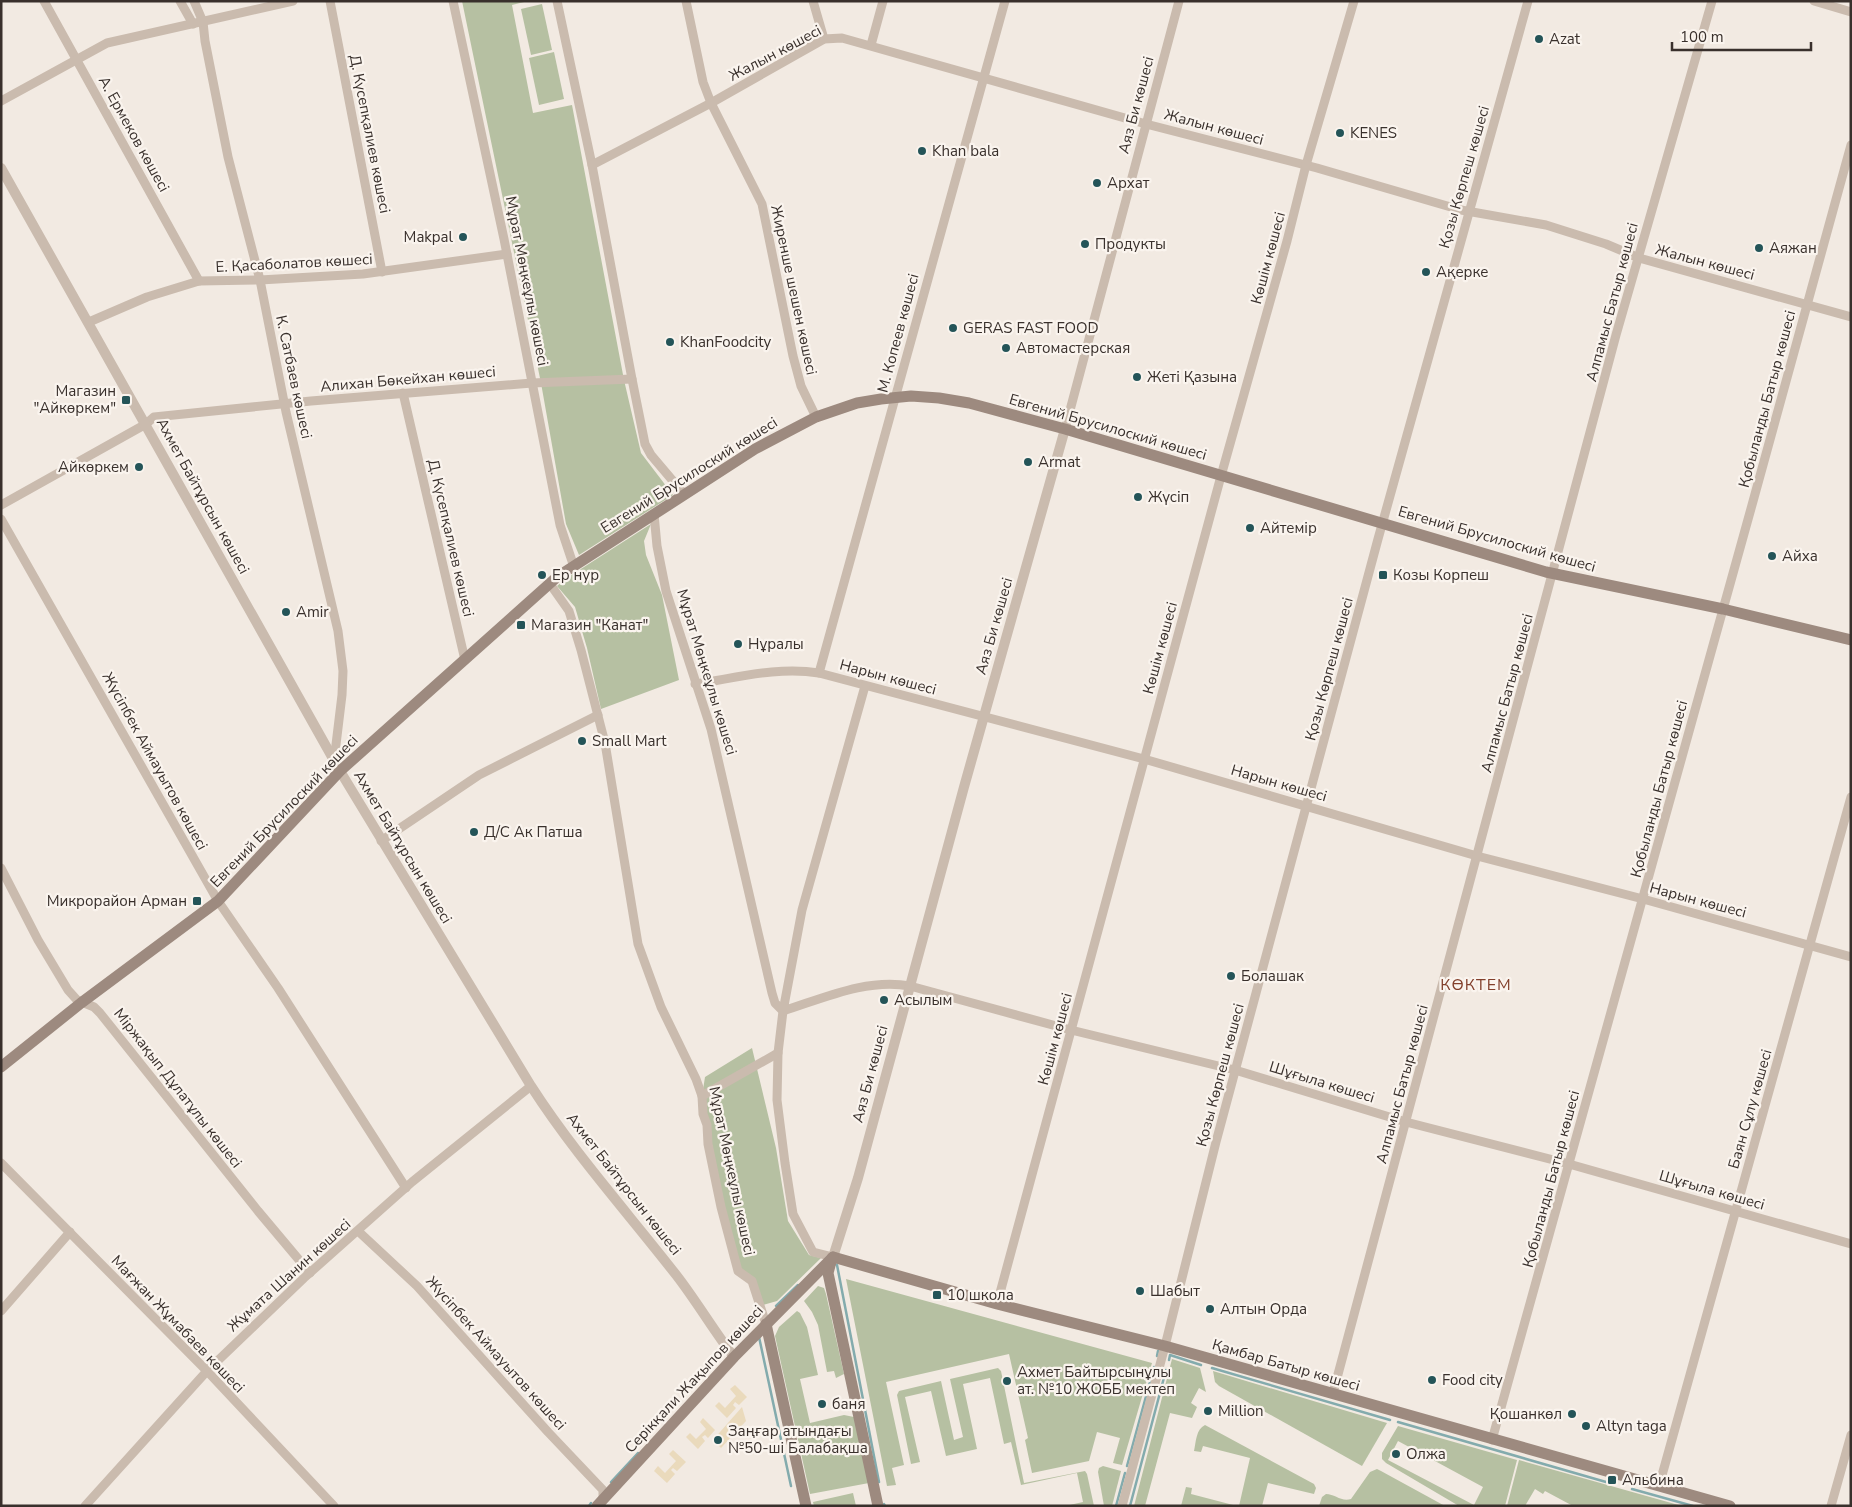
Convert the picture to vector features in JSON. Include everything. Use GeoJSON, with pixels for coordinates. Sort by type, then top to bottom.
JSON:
{"type":"FeatureCollection","features":[{"type":"Feature","properties":{"kind":"main road","name":"Евгений Брусилоский көшесі"},"geometry":{"type":"LineString","coordinates":[[1,1067],[81,1003],[218,901],[337,766],[465,660],[550,584],[574,566],[755,449],[816,417],[857,403],[911,396],[969,403],[1065,429],[1553,574],[1723,609],[1851,640]]}},
{"type":"Feature","properties":{"kind":"main road","name":"Серікқали Жақыпов көшесі"},"geometry":{"type":"LineString","coordinates":[[600,1502],[734,1357],[833,1257]]}},
{"type":"Feature","properties":{"kind":"main road"},"geometry":{"type":"LineString","coordinates":[[833,1257],[828,1273],[878,1506]]}},
{"type":"Feature","properties":{"kind":"main road","name":"Қамбар Батыр көшесі"},"geometry":{"type":"LineString","coordinates":[[833,1257],[997,1304],[1165,1346],[1730,1506]]}},
{"type":"Feature","properties":{"kind":"main road"},"geometry":{"type":"LineString","coordinates":[[815,1275],[823,1276],[831,1284]]}},
{"type":"Feature","properties":{"kind":"main road","name":"Мұрат Мөңкеұлы көшесі"},"geometry":{"type":"LineString","coordinates":[[766,1324],[806,1506]]}},
{"type":"Feature","properties":{"kind":"street","name":"А. Ермеков көшесі"},"geometry":{"type":"LineString","coordinates":[[44,1],[199,281]]}},
{"type":"Feature","properties":{"kind":"street"},"geometry":{"type":"LineString","coordinates":[[180,1],[193,24]]}},
{"type":"Feature","properties":{"kind":"street","name":"К. Сатбаев көшесі"},"geometry":{"type":"LineString","coordinates":[[194,1],[203,22],[228,157],[260,280],[285,403],[338,631],[343,672],[337,766]]}},
{"type":"Feature","properties":{"kind":"street"},"geometry":{"type":"LineString","coordinates":[[1,101],[107,43],[293,1]]}},
{"type":"Feature","properties":{"kind":"street","name":"Д. Күсепқалиев көшесі"},"geometry":{"type":"LineString","coordinates":[[330,1],[382,272]]}},
{"type":"Feature","properties":{"kind":"street","name":"Мұрат Мөңкеұлы көшесі"},"geometry":{"type":"LineString","coordinates":[[454,1],[507,254],[560,525],[574,566]]}},
{"type":"Feature","properties":{"kind":"street"},"geometry":{"type":"LineString","coordinates":[[557,1],[592,165],[647,450],[684,494]]}},
{"type":"Feature","properties":{"kind":"street","name":"Жиренше шешен көшесі"},"geometry":{"type":"LineString","coordinates":[[686,1],[703,82],[711,104],[762,204],[793,356],[806,400],[816,417]]}},
{"type":"Feature","properties":{"kind":"street"},"geometry":{"type":"LineString","coordinates":[[813,1],[824,40]]}},
{"type":"Feature","properties":{"kind":"street"},"geometry":{"type":"LineString","coordinates":[[871,45],[883,1]]}},
{"type":"Feature","properties":{"kind":"street","name":"М. Копеев көшесі"},"geometry":{"type":"LineString","coordinates":[[819,673],[1005,1]]}},
{"type":"Feature","properties":{"kind":"street","name":"Аяз Би көшесі"},"geometry":{"type":"LineString","coordinates":[[833,1257],[858,1178],[983,717],[1065,429],[1179,1]]}},
{"type":"Feature","properties":{"kind":"street","name":"Көшім көшесі"},"geometry":{"type":"LineString","coordinates":[[997,1304],[1221,476],[1287,241],[1306,166],[1354,1]]}},
{"type":"Feature","properties":{"kind":"street","name":"Қозы Көрпеш көшесі"},"geometry":{"type":"LineString","coordinates":[[1122,1506],[1235,1070],[1382,523],[1528,1]]}},
{"type":"Feature","properties":{"kind":"street","name":"Алпамыс Батыр көшесі"},"geometry":{"type":"LineString","coordinates":[[1333,1393],[1616,336],[1712,1]]}},
{"type":"Feature","properties":{"kind":"street"},"geometry":{"type":"LineString","coordinates":[[1814,1],[1851,12]]}},
{"type":"Feature","properties":{"kind":"street","name":"Жалын көшесі"},"geometry":{"type":"LineString","coordinates":[[592,165],[711,104],[824,40],[842,38],[1146,124],[1306,166],[1469,212],[1546,225],[1606,244],[1639,258],[1851,317]]}},
{"type":"Feature","properties":{"kind":"street","name":"Қобыланды Батыр көшесі"},"geometry":{"type":"LineString","coordinates":[[1492,1440],[1851,145]]}},
{"type":"Feature","properties":{"kind":"street","name":"Ахмет Байтұрсын көшесі"},"geometry":{"type":"LineString","coordinates":[[1,168],[337,766],[532,1086],[545,1107],[584,1158],[679,1278],[734,1357]]}},
{"type":"Feature","properties":{"kind":"street","name":"Е. Қасаболатов көшесі"},"geometry":{"type":"LineString","coordinates":[[88,322],[147,297],[199,281],[260,280],[382,272],[507,254]]}},
{"type":"Feature","properties":{"kind":"street","name":"Алихан Бөкейхан көшесі"},"geometry":{"type":"LineString","coordinates":[[1,505],[146,424],[154,417],[403,393],[532,383],[632,379]]}},
{"type":"Feature","properties":{"kind":"street","name":"Д. Күсепқалиев көшесі"},"geometry":{"type":"LineString","coordinates":[[403,393],[465,660]]}},
{"type":"Feature","properties":{"kind":"street","name":"Мұрат Мөңкеұлы көшесі"},"geometry":{"type":"LineString","coordinates":[[654,514],[657,546],[666,591],[711,729],[772,993],[775,1003],[783,1010]]}},
{"type":"Feature","properties":{"kind":"street","name":"Жүсіпбек Аймауытов көшесі"},"geometry":{"type":"LineString","coordinates":[[1,518],[218,901],[283,996],[406,1188]]}},
{"type":"Feature","properties":{"kind":"street","name":"Мұрат Мөңкеұлы көшесі"},"geometry":{"type":"LineString","coordinates":[[550,584],[569,611],[605,743],[638,944],[661,1007],[696,1078],[702,1096],[708,1144],[721,1207],[738,1270],[752,1281],[766,1324]]}},
{"type":"Feature","properties":{"kind":"street","name":"Нарын көшесі"},"geometry":{"type":"LineString","coordinates":[[695,684],[779,671],[804,670],[819,673],[1144,759],[1478,856],[1643,899],[1851,957]]}},
{"type":"Feature","properties":{"kind":"street"},"geometry":{"type":"LineString","coordinates":[[833,1257],[813,1252],[793,1214],[777,1100],[778,1053],[783,1010],[802,910],[866,686]]}},
{"type":"Feature","properties":{"kind":"street"},"geometry":{"type":"LineString","coordinates":[[381,841],[479,775],[598,715]]}},
{"type":"Feature","properties":{"kind":"street","name":"Баян Сұлу көшесі"},"geometry":{"type":"LineString","coordinates":[[1659,1486],[1851,797]]}},
{"type":"Feature","properties":{"kind":"street","name":"Міржақып Дұлатұлы көшесі"},"geometry":{"type":"LineString","coordinates":[[1,868],[38,940],[72,996],[81,1003],[94,1007],[100,1012],[258,1211],[310,1273]]}},
{"type":"Feature","properties":{"kind":"street","name":"Шұғыла көшесі"},"geometry":{"type":"LineString","coordinates":[[783,1010],[866,985],[910,986],[1071,1030],[1235,1070],[1406,1122],[1569,1164],[1851,1244]]}},
{"type":"Feature","properties":{"kind":"street"},"geometry":{"type":"LineString","coordinates":[[702,1096],[778,1053]]}},
{"type":"Feature","properties":{"kind":"street","name":"Жұмата Шанин көшесі"},"geometry":{"type":"LineString","coordinates":[[85,1506],[206,1371],[310,1273],[406,1188],[532,1086]]}},
{"type":"Feature","properties":{"kind":"street","name":"Мағжан Жұмабаев көшесі"},"geometry":{"type":"LineString","coordinates":[[1,1163],[206,1371],[334,1506]]}},
{"type":"Feature","properties":{"kind":"street","name":"Жүсіпбек Аймауытов көшесі"},"geometry":{"type":"LineString","coordinates":[[358,1231],[417,1286],[548,1432],[603,1490],[600,1502]]}},
{"type":"Feature","properties":{"kind":"street"},"geometry":{"type":"LineString","coordinates":[[1,1311],[70,1232]]}},
{"type":"Feature","properties":{"kind":"street"},"geometry":{"type":"LineString","coordinates":[[1831,1506],[1851,1435]]}},
{"type":"Feature","properties":{"kind":"green space"},"geometry":{"type":"Polygon","coordinates":[[[462,1],[528,1],[512,5],[533,113],[572,105],[624,380],[641,453],[673,495],[579,555],[566,524],[541,383],[462,1]]]}},
{"type":"Feature","properties":{"kind":"green space"},"geometry":{"type":"Polygon","coordinates":[[[542,4],[552,50],[531,55],[521,9],[542,4]]]}},
{"type":"Feature","properties":{"kind":"green space"},"geometry":{"type":"Polygon","coordinates":[[[554,52],[564,99],[539,105],[529,58],[554,52]]]}},
{"type":"Feature","properties":{"kind":"green space"},"geometry":{"type":"Polygon","coordinates":[[[651,524],[644,541],[646,555],[662,595],[679,680],[601,709],[587,648],[575,607],[557,586],[651,524]]]}},
{"type":"Feature","properties":{"kind":"green space"},"geometry":{"type":"Polygon","coordinates":[[[752,1048],[776,1148],[788,1221],[809,1255],[821,1258],[777,1301],[759,1306],[752,1281],[738,1271],[702,1096],[705,1077],[752,1048]]]}},
{"type":"Feature","properties":{"kind":"green space"},"geometry":{"type":"Polygon","coordinates":[[[846,1279],[1152,1363],[1122,1465],[1113,1463],[1120,1438],[1097,1432],[1089,1461],[1032,1473],[1025,1440],[1028,1438],[1009,1354],[886,1382],[904,1465],[892,1468],[896,1485],[887,1486],[846,1279]]]}},
{"type":"Feature","properties":{"kind":"green space"},"geometry":{"type":"Polygon","coordinates":[[[818,1286],[824,1288],[826,1294],[844,1374],[836,1378],[834,1371],[827,1372],[818,1325],[804,1301],[818,1286]]]}},
{"type":"Feature","properties":{"kind":"green space"},"geometry":{"type":"Polygon","coordinates":[[[797,1311],[807,1327],[818,1375],[800,1379],[810,1423],[844,1415],[854,1417],[869,1483],[810,1494],[775,1336],[779,1327],[797,1311]]]}},
{"type":"Feature","properties":{"kind":"green space"},"geometry":{"type":"Polygon","coordinates":[[[1172,1359],[1200,1368],[1206,1392],[1199,1388],[1191,1403],[1197,1407],[1192,1418],[1170,1413],[1145,1506],[1134,1506],[1172,1359]]]}},
{"type":"Feature","properties":{"kind":"green space"},"geometry":{"type":"Polygon","coordinates":[[[998,1368],[1001,1371],[1024,1483],[1085,1471],[1094,1506],[1065,1506],[1083,1502],[1077,1473],[1021,1485],[1011,1442],[1004,1444],[990,1378],[963,1384],[977,1449],[946,1456],[931,1391],[905,1397],[920,1462],[911,1464],[897,1395],[899,1391],[941,1381],[954,1440],[963,1437],[950,1379],[998,1368]]]}},
{"type":"Feature","properties":{"kind":"green space"},"geometry":{"type":"Polygon","coordinates":[[[1213,1371],[1387,1423],[1362,1466],[1219,1386],[1215,1382],[1213,1371]]]}},
{"type":"Feature","properties":{"kind":"green space"},"geometry":{"type":"Polygon","coordinates":[[[1205,1425],[1314,1484],[1316,1488],[1314,1494],[1268,1483],[1262,1506],[1239,1506],[1250,1458],[1203,1446],[1201,1452],[1194,1451],[1198,1433],[1205,1425]]]}},
{"type":"Feature","properties":{"kind":"green space"},"geometry":{"type":"Polygon","coordinates":[[[1398,1426],[1517,1460],[1505,1506],[1459,1506],[1386,1463],[1382,1459],[1382,1453],[1398,1426]],[[1398,1441],[1388,1460],[1474,1505],[1483,1487],[1398,1441]]]}},
{"type":"Feature","properties":{"kind":"green space"},"geometry":{"type":"Polygon","coordinates":[[[1519,1460],[1682,1506],[1573,1506],[1545,1491],[1543,1494],[1535,1489],[1525,1506],[1507,1506],[1519,1460]]]}},
{"type":"Feature","properties":{"kind":"green space"},"geometry":{"type":"Polygon","coordinates":[[[1103,1466],[1121,1471],[1112,1506],[1104,1506],[1098,1472],[1099,1468],[1103,1466]]]}},
{"type":"Feature","properties":{"kind":"green space"},"geometry":{"type":"Polygon","coordinates":[[[1377,1469],[1445,1506],[1319,1506],[1322,1497],[1326,1494],[1347,1500],[1351,1499],[1370,1472],[1377,1469]]]}},
{"type":"Feature","properties":{"kind":"green space"},"geometry":{"type":"Polygon","coordinates":[[[1186,1487],[1192,1488],[1191,1494],[1237,1506],[1181,1506],[1186,1487]]]}},
{"type":"Feature","properties":{"kind":"green space"},"geometry":{"type":"Polygon","coordinates":[[[853,1493],[856,1506],[814,1506],[813,1502],[853,1493]]]}},
{"type":"Feature","properties":{"kind":"sand"},"geometry":{"type":"Polygon","coordinates":[[[735,1385],[747,1397],[739,1405],[735,1402],[733,1405],[736,1408],[727,1418],[715,1406],[719,1402],[725,1408],[736,1396],[730,1389],[735,1385]]]}},
{"type":"Feature","properties":{"kind":"sand"},"geometry":{"type":"Polygon","coordinates":[[[742,1407],[746,1421],[721,1448],[713,1440],[742,1407]]]}},
{"type":"Feature","properties":{"kind":"sand"},"geometry":{"type":"Polygon","coordinates":[[[703,1418],[715,1430],[708,1438],[705,1435],[702,1437],[705,1441],[698,1449],[686,1437],[690,1433],[696,1439],[706,1429],[700,1422],[703,1418]]]}},
{"type":"Feature","properties":{"kind":"sand"},"geometry":{"type":"Polygon","coordinates":[[[673,1450],[686,1462],[677,1471],[673,1468],[671,1470],[675,1474],[667,1483],[654,1471],[658,1466],[665,1473],[676,1461],[669,1454],[673,1450]]]}},
{"type":"Feature","properties":{"kind":"waterway"},"geometry":{"type":"LineString","coordinates":[[835,1264],[837,1265],[879,1482]]}},
{"type":"Feature","properties":{"kind":"waterway"},"geometry":{"type":"LineString","coordinates":[[776,1306],[798,1285]]}},
{"type":"Feature","properties":{"kind":"waterway"},"geometry":{"type":"LineString","coordinates":[[759,1337],[791,1486]]}},
{"type":"Feature","properties":{"kind":"waterway"},"geometry":{"type":"LineString","coordinates":[[1157,1356],[1158,1351]]}},
{"type":"Feature","properties":{"kind":"waterway"},"geometry":{"type":"LineString","coordinates":[[1169,1360],[1170,1355],[1201,1365]]}},
{"type":"Feature","properties":{"kind":"waterway"},"geometry":{"type":"LineString","coordinates":[[1127,1466],[1154,1367]]}},
{"type":"Feature","properties":{"kind":"waterway"},"geometry":{"type":"LineString","coordinates":[[1212,1368],[1390,1420]]}},
{"type":"Feature","properties":{"kind":"waterway"},"geometry":{"type":"LineString","coordinates":[[1130,1506],[1166,1370]]}},
{"type":"Feature","properties":{"kind":"waterway"},"geometry":{"type":"LineString","coordinates":[[1398,1422],[1606,1482]]}},
{"type":"Feature","properties":{"kind":"waterway"},"geometry":{"type":"LineString","coordinates":[[611,1482],[638,1453]]}},
{"type":"Feature","properties":{"kind":"waterway"},"geometry":{"type":"LineString","coordinates":[[1116,1506],[1125,1473]]}},
{"type":"Feature","properties":{"kind":"waterway"},"geometry":{"type":"LineString","coordinates":[[1632,1489],[1693,1506]]}},
{"type":"Feature","properties":{"kind":"place","name":"Azat"},"geometry":{"type":"Point","coordinates":[1539,39]}},
{"type":"Feature","properties":{"kind":"place","name":"KENES"},"geometry":{"type":"Point","coordinates":[1340,133]}},
{"type":"Feature","properties":{"kind":"place","name":"Khan bala"},"geometry":{"type":"Point","coordinates":[922,151]}},
{"type":"Feature","properties":{"kind":"place","name":"Архат"},"geometry":{"type":"Point","coordinates":[1097,183]}},
{"type":"Feature","properties":{"kind":"place","name":"Makpal"},"geometry":{"type":"Point","coordinates":[463,237]}},
{"type":"Feature","properties":{"kind":"place","name":"Продукты"},"geometry":{"type":"Point","coordinates":[1085,244]}},
{"type":"Feature","properties":{"kind":"place","name":"Аяжан"},"geometry":{"type":"Point","coordinates":[1759,248]}},
{"type":"Feature","properties":{"kind":"place","name":"Ақерке"},"geometry":{"type":"Point","coordinates":[1426,272]}},
{"type":"Feature","properties":{"kind":"place","name":"GERAS FAST FOOD"},"geometry":{"type":"Point","coordinates":[953,328]}},
{"type":"Feature","properties":{"kind":"place","name":"KhanFoodcity"},"geometry":{"type":"Point","coordinates":[670,342]}},
{"type":"Feature","properties":{"kind":"place","name":"Автомастерская"},"geometry":{"type":"Point","coordinates":[1006,348]}},
{"type":"Feature","properties":{"kind":"place","name":"Жеті Қазына"},"geometry":{"type":"Point","coordinates":[1137,377]}},
{"type":"Feature","properties":{"kind":"place","name":"Магазин \"Айкөркем\""},"geometry":{"type":"Point","coordinates":[126,400]}},
{"type":"Feature","properties":{"kind":"place","name":"Armat"},"geometry":{"type":"Point","coordinates":[1028,462]}},
{"type":"Feature","properties":{"kind":"place","name":"Айкөркем"},"geometry":{"type":"Point","coordinates":[139,467]}},
{"type":"Feature","properties":{"kind":"place","name":"Жүсіп"},"geometry":{"type":"Point","coordinates":[1138,497]}},
{"type":"Feature","properties":{"kind":"place","name":"Айтемір"},"geometry":{"type":"Point","coordinates":[1250,528]}},
{"type":"Feature","properties":{"kind":"place","name":"Айха"},"geometry":{"type":"Point","coordinates":[1772,556]}},
{"type":"Feature","properties":{"kind":"place","name":"Ер нур"},"geometry":{"type":"Point","coordinates":[542,575]}},
{"type":"Feature","properties":{"kind":"place","name":"Козы Корпеш"},"geometry":{"type":"Point","coordinates":[1383,575]}},
{"type":"Feature","properties":{"kind":"place","name":"Amir"},"geometry":{"type":"Point","coordinates":[286,612]}},
{"type":"Feature","properties":{"kind":"place","name":"Магазин \"Канат\""},"geometry":{"type":"Point","coordinates":[521,625]}},
{"type":"Feature","properties":{"kind":"place","name":"Нұралы"},"geometry":{"type":"Point","coordinates":[738,644]}},
{"type":"Feature","properties":{"kind":"place","name":"Small Mart"},"geometry":{"type":"Point","coordinates":[582,741]}},
{"type":"Feature","properties":{"kind":"place","name":"Д/С Ак Патша"},"geometry":{"type":"Point","coordinates":[474,832]}},
{"type":"Feature","properties":{"kind":"place","name":"Микрорайон Арман"},"geometry":{"type":"Point","coordinates":[197,901]}},
{"type":"Feature","properties":{"kind":"place","name":"Болашак"},"geometry":{"type":"Point","coordinates":[1231,976]}},
{"type":"Feature","properties":{"kind":"place","name":"Асылым"},"geometry":{"type":"Point","coordinates":[884,1000]}},
{"type":"Feature","properties":{"kind":"place","name":"Шабыт"},"geometry":{"type":"Point","coordinates":[1140,1291]}},
{"type":"Feature","properties":{"kind":"place","name":"10 школа"},"geometry":{"type":"Point","coordinates":[937,1295]}},
{"type":"Feature","properties":{"kind":"place","name":"Алтын Орда"},"geometry":{"type":"Point","coordinates":[1210,1309]}},
{"type":"Feature","properties":{"kind":"place","name":"Food city"},"geometry":{"type":"Point","coordinates":[1432,1380]}},
{"type":"Feature","properties":{"kind":"place","name":"Ахмет Байтырсынұлы ат. №10 ЖОББ мектеп"},"geometry":{"type":"Point","coordinates":[1007,1381]}},
{"type":"Feature","properties":{"kind":"place","name":"баня"},"geometry":{"type":"Point","coordinates":[822,1404]}},
{"type":"Feature","properties":{"kind":"place","name":"Million"},"geometry":{"type":"Point","coordinates":[1208,1411]}},
{"type":"Feature","properties":{"kind":"place","name":"Қошанкөл"},"geometry":{"type":"Point","coordinates":[1572,1414]}},
{"type":"Feature","properties":{"kind":"place","name":"Altyn taga"},"geometry":{"type":"Point","coordinates":[1586,1426]}},
{"type":"Feature","properties":{"kind":"place","name":"Заңғар атындағы №50-ші Балабақша"},"geometry":{"type":"Point","coordinates":[718,1440]}},
{"type":"Feature","properties":{"kind":"place","name":"Олжа"},"geometry":{"type":"Point","coordinates":[1396,1454]}},
{"type":"Feature","properties":{"kind":"place","name":"Альбина"},"geometry":{"type":"Point","coordinates":[1612,1480]}},
{"type":"Feature","properties":{"kind":"district","name":"КӨКТЕМ"},"geometry":{"type":"Point","coordinates":[1476,985]}}]}
